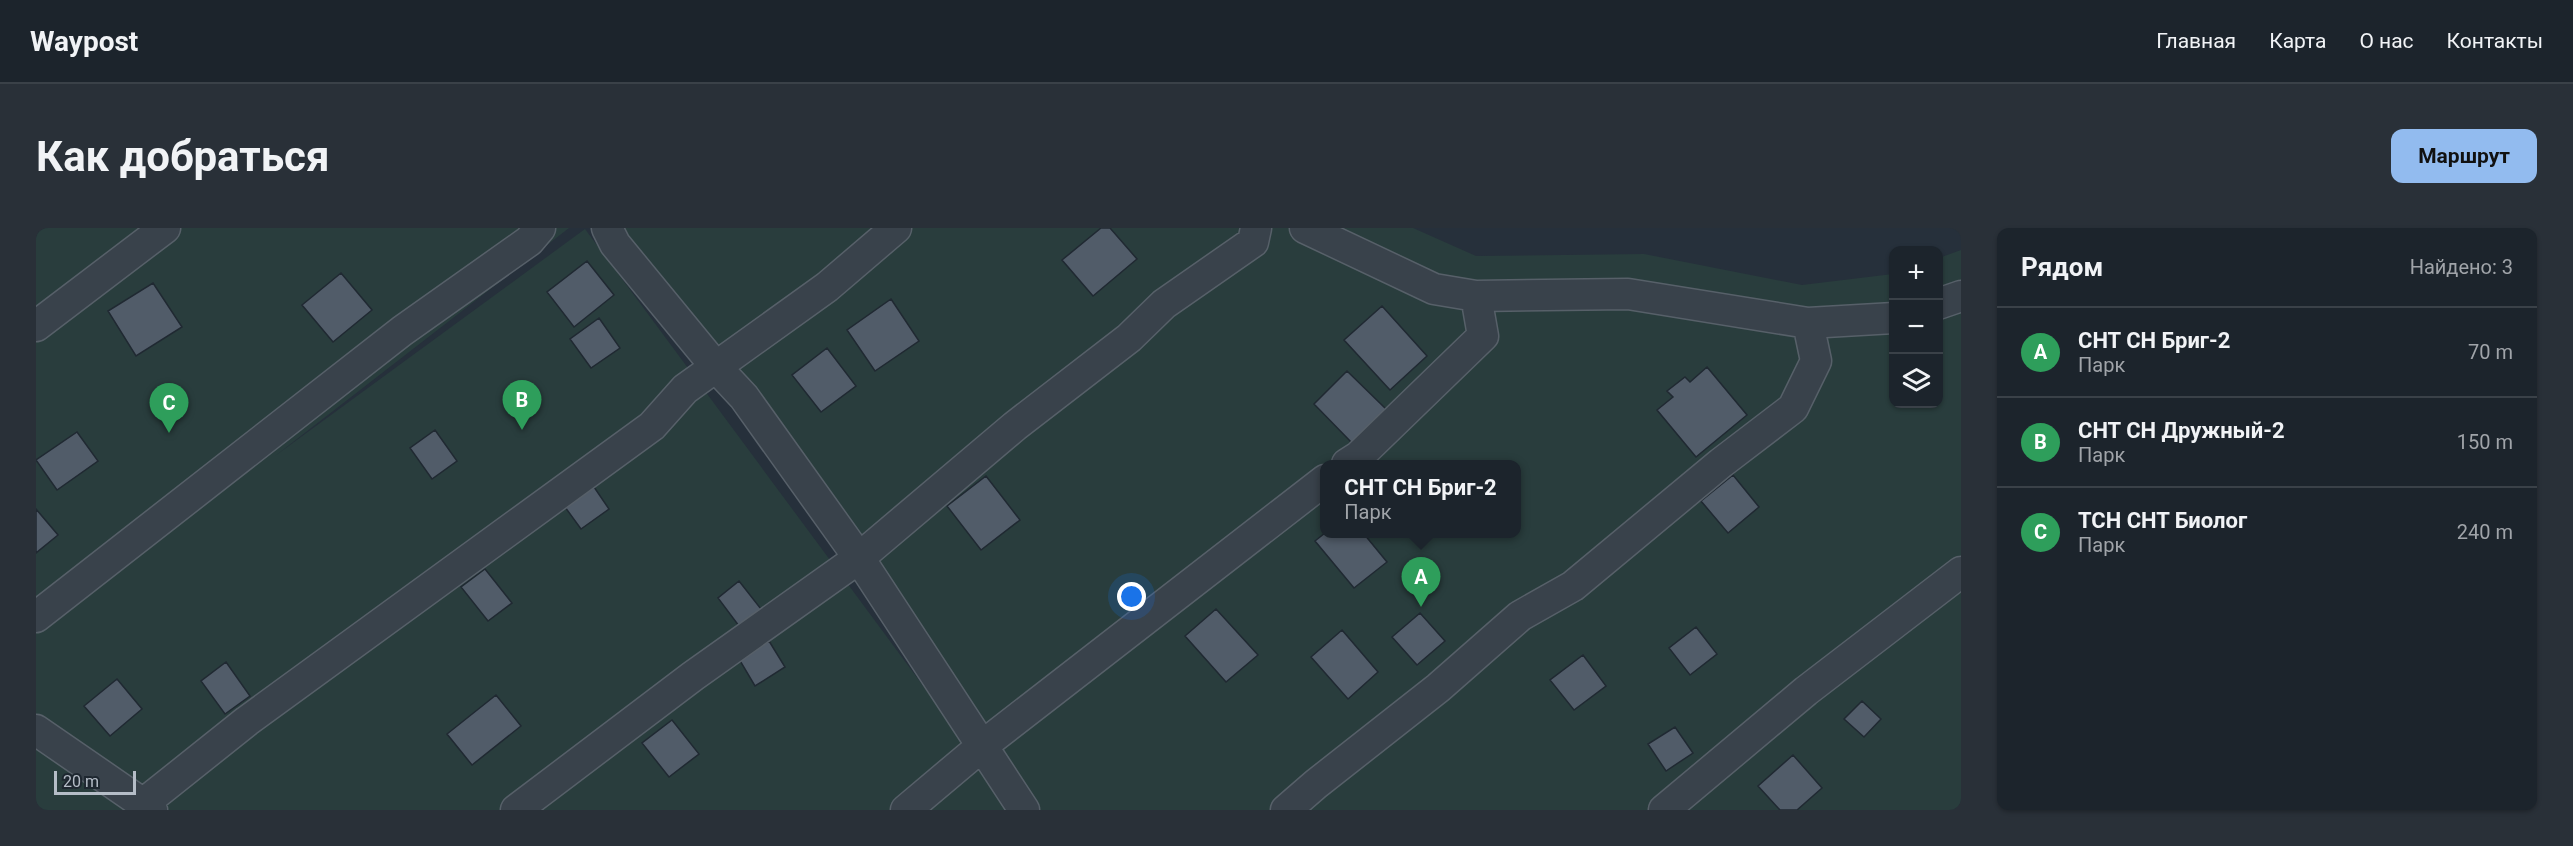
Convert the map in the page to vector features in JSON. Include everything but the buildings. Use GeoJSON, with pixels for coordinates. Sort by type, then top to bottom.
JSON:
{"type":"FeatureCollection","features":[{"type":"Feature","properties":{"kind":"street"},"geometry":{"type":"LineString","coordinates":[[36,326],[165,228]]}},
{"type":"Feature","properties":{"kind":"street"},"geometry":{"type":"LineString","coordinates":[[36,617],[402,331],[529,241],[540,228]]}},
{"type":"Feature","properties":{"kind":"street"},"geometry":{"type":"LineString","coordinates":[[607,228],[615,244],[716,367],[744,397],[858,558],[1024,810]]}},
{"type":"Feature","properties":{"kind":"street"},"geometry":{"type":"LineString","coordinates":[[36,730],[148,807],[247,721],[652,426],[685,389],[827,287],[896,228]]}},
{"type":"Feature","properties":{"kind":"street"},"geometry":{"type":"LineString","coordinates":[[516,810],[693,676],[858,558],[1015,426],[1129,338],[1164,304],[1253,242],[1256,228]]}},
{"type":"Feature","properties":{"kind":"street"},"geometry":{"type":"LineString","coordinates":[[1305,228],[1434,289],[1476,296],[1628,294],[1808,323],[1889,318]]}},
{"type":"Feature","properties":{"kind":"street"},"geometry":{"type":"LineString","coordinates":[[1354,460],[1483,336],[1476,296]]}},
{"type":"Feature","properties":{"kind":"street"},"geometry":{"type":"LineString","coordinates":[[1943,302],[1961,296]]}},
{"type":"Feature","properties":{"kind":"street"},"geometry":{"type":"LineString","coordinates":[[1286,810],[1437,688],[1520,616],[1573,586],[1721,463],[1793,408],[1816,361],[1808,323]]}},
{"type":"Feature","properties":{"kind":"street"},"geometry":{"type":"LineString","coordinates":[[906,810],[982,746],[1320,484]]}},
{"type":"Feature","properties":{"kind":"street"},"geometry":{"type":"LineString","coordinates":[[1664,810],[1806,691],[1961,572]]}},
{"type":"Feature","properties":{"kind":"green space"},"geometry":{"type":"Polygon","coordinates":[[[36,228],[569,228],[275,456],[585,229],[1015,810],[36,810],[36,228]]]}},
{"type":"Feature","properties":{"kind":"green space"},"geometry":{"type":"Polygon","coordinates":[[[599,228],[1413,228],[1476,256],[1644,254],[1802,285],[1889,274],[1889,408],[1943,408],[1943,257],[1961,250],[1961,810],[1032,810],[599,228]]]}},
{"type":"Feature","properties":{"kind":"place","name":"СНТ СН Дружный-2"},"geometry":{"type":"Point","coordinates":[522,430]}},
{"type":"Feature","properties":{"kind":"place","name":"ТСН СНТ Биолог"},"geometry":{"type":"Point","coordinates":[169,433]}},
{"type":"Feature","properties":{"kind":"place","name":"СНТ СН Бриг-2"},"geometry":{"type":"Point","coordinates":[1421,607]}}]}
